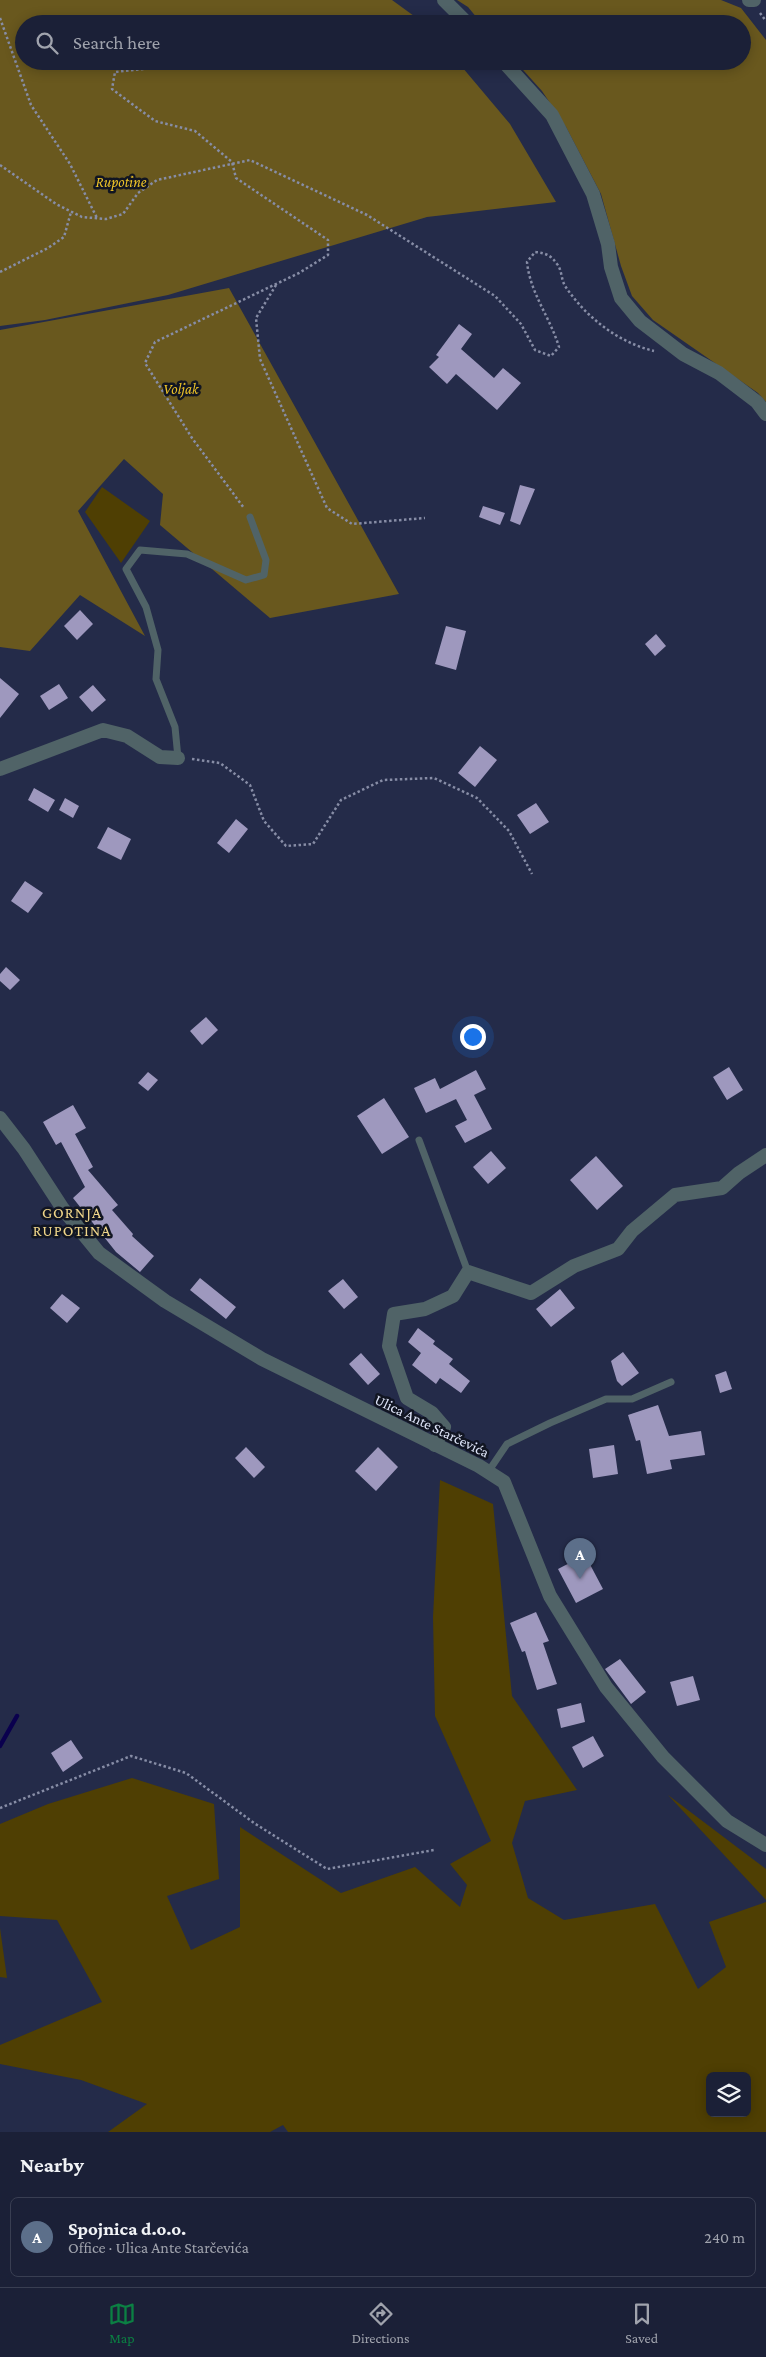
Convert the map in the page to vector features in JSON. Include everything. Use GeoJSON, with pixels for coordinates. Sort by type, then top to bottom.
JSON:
{"type":"FeatureCollection","features":[{"type":"Feature","properties":{"kind":"street"},"geometry":{"type":"LineString","coordinates":[[444,0],[459,15]]}},
{"type":"Feature","properties":{"kind":"street"},"geometry":{"type":"LineString","coordinates":[[749,0],[754,0]]}},
{"type":"Feature","properties":{"kind":"street"},"geometry":{"type":"LineString","coordinates":[[511,70],[552,115],[593,194],[608,244],[611,267],[621,298],[640,321],[683,354],[719,373],[757,402],[766,414]]}},
{"type":"Feature","properties":{"kind":"street"},"geometry":{"type":"LineString","coordinates":[[0,769],[103,730],[127,736],[160,757],[178,758]]}},
{"type":"Feature","properties":{"kind":"street","name":"Ulica Ante Starčevića"},"geometry":{"type":"LineString","coordinates":[[0,1118],[24,1149],[63,1209],[99,1253],[165,1301],[262,1359],[436,1445],[504,1482],[550,1596],[606,1687],[663,1757],[720,1814],[766,1845]]}},
{"type":"Feature","properties":{"kind":"street"},"geometry":{"type":"LineString","coordinates":[[436,1445],[444,1427],[432,1413],[407,1398],[389,1346],[394,1314],[425,1309],[453,1296],[468,1272],[531,1293],[574,1266],[618,1249],[632,1231],[675,1195],[722,1188],[739,1173],[766,1155]]}},
{"type":"Feature","properties":{"kind":"lane"},"geometry":{"type":"LineString","coordinates":[[178,758],[175,727],[156,679],[158,650],[146,607],[126,569],[140,550],[187,554],[246,580],[264,575],[266,560],[250,516]]}},
{"type":"Feature","properties":{"kind":"lane"},"geometry":{"type":"LineString","coordinates":[[419,1140],[468,1272]]}},
{"type":"Feature","properties":{"kind":"lane"},"geometry":{"type":"LineString","coordinates":[[488,1472],[507,1444],[606,1399],[632,1399],[671,1382]]}},
{"type":"Feature","properties":{"kind":"path"},"geometry":{"type":"LineString","coordinates":[[0,18],[15,60]]}},
{"type":"Feature","properties":{"kind":"path"},"geometry":{"type":"LineString","coordinates":[[19,70],[31,105],[70,164],[97,218]]}},
{"type":"Feature","properties":{"kind":"path"},"geometry":{"type":"LineString","coordinates":[[134,70],[115,72],[112,89],[155,121],[195,132],[232,162],[236,178],[328,240],[328,255],[299,273],[155,342],[145,362],[192,438],[250,516]]}},
{"type":"Feature","properties":{"kind":"path"},"geometry":{"type":"LineString","coordinates":[[0,165],[56,204],[71,212],[82,217],[106,219],[123,214],[138,193],[157,180],[232,162],[250,160],[367,216],[495,296],[521,324],[535,350],[551,356],[559,346],[553,325],[540,306],[528,280],[526,262],[534,252],[546,253],[558,265],[563,283],[594,320],[618,338],[660,351]]}},
{"type":"Feature","properties":{"kind":"path"},"geometry":{"type":"LineString","coordinates":[[0,272],[48,248],[64,237],[71,212]]}},
{"type":"Feature","properties":{"kind":"path"},"geometry":{"type":"LineString","coordinates":[[277,284],[256,318],[260,360],[327,508],[352,524],[425,518]]}},
{"type":"Feature","properties":{"kind":"path"},"geometry":{"type":"LineString","coordinates":[[178,758],[220,763],[250,785],[264,821],[286,846],[313,844],[341,800],[383,780],[434,778],[477,798],[509,831],[532,874]]}},
{"type":"Feature","properties":{"kind":"path"},"geometry":{"type":"LineString","coordinates":[[0,1808],[131,1756],[186,1773],[254,1823],[327,1869],[434,1850]]}},
{"type":"Feature","properties":{"kind":"shaded area"},"geometry":{"type":"Polygon","coordinates":[[[102,487],[150,521],[121,563],[85,512],[102,487]]]}},
{"type":"Feature","properties":{"kind":"shaded area"},"geometry":{"type":"Polygon","coordinates":[[[440,1480],[493,1504],[512,1696],[577,1790],[525,1801],[512,1843],[528,1898],[564,1920],[655,1904],[698,1989],[726,1967],[709,1922],[766,1902],[766,2132],[288,2132],[283,2125],[270,2132],[108,2132],[147,2104],[81,2080],[0,2064],[0,2045],[102,2002],[57,1920],[0,1916],[0,1824],[48,1804],[132,1778],[214,1804],[219,1879],[167,1896],[191,1950],[240,1927],[240,1827],[341,1893],[415,1867],[460,1907],[467,1885],[450,1864],[491,1841],[435,1716],[433,1617],[440,1480]]]}},
{"type":"Feature","properties":{"kind":"shaded area"},"geometry":{"type":"Polygon","coordinates":[[[668,1795],[766,1869],[766,1900],[668,1795]]]}},
{"type":"Feature","properties":{"kind":"shaded area"},"geometry":{"type":"Polygon","coordinates":[[[0,1928],[7,1978],[0,1977],[0,1928]]]}},
{"type":"Feature","properties":{"kind":"green space","name":"Rupotine"},"geometry":{"type":"Polygon","coordinates":[[[0,0],[392,0],[413,15],[15,15],[15,70],[465,70],[510,124],[556,202],[427,217],[168,295],[45,320],[0,326],[0,0]]]}},
{"type":"Feature","properties":{"kind":"green space"},"geometry":{"type":"Polygon","coordinates":[[[457,0],[721,0],[741,8],[746,15],[475,15],[468,7],[457,0]]]}},
{"type":"Feature","properties":{"kind":"green space"},"geometry":{"type":"Polygon","coordinates":[[[751,21],[766,40],[766,402],[758,393],[653,320],[632,296],[621,266],[601,194],[566,127],[542,91],[523,70],[751,70],[751,21]]]}},
{"type":"Feature","properties":{"kind":"green space","name":"Voljak"},"geometry":{"type":"Polygon","coordinates":[[[229,288],[399,594],[270,618],[160,525],[163,494],[124,459],[78,511],[145,636],[80,595],[30,651],[0,647],[0,330],[229,288]]]}},
{"type":"Feature","properties":{"kind":"building"},"geometry":{"type":"Polygon","coordinates":[[[459,324],[472,334],[461,349],[494,378],[503,368],[521,383],[497,410],[456,374],[447,384],[429,367],[439,357],[436,355],[459,324]]]}},
{"type":"Feature","properties":{"kind":"building"},"geometry":{"type":"Polygon","coordinates":[[[520,485],[535,489],[520,525],[510,521],[520,485]]]}},
{"type":"Feature","properties":{"kind":"building"},"geometry":{"type":"Polygon","coordinates":[[[483,506],[505,513],[500,525],[479,517],[483,506]]]}},
{"type":"Feature","properties":{"kind":"building"},"geometry":{"type":"Polygon","coordinates":[[[80,610],[93,624],[77,640],[64,626],[80,610]]]}},
{"type":"Feature","properties":{"kind":"building"},"geometry":{"type":"Polygon","coordinates":[[[446,626],[466,631],[456,670],[435,664],[446,626]]]}},
{"type":"Feature","properties":{"kind":"building"},"geometry":{"type":"Polygon","coordinates":[[[656,634],[666,646],[655,656],[645,644],[656,634]]]}},
{"type":"Feature","properties":{"kind":"building"},"geometry":{"type":"Polygon","coordinates":[[[0,678],[19,694],[0,718],[0,678]]]}},
{"type":"Feature","properties":{"kind":"building"},"geometry":{"type":"Polygon","coordinates":[[[59,684],[68,698],[49,710],[40,696],[59,684]]]}},
{"type":"Feature","properties":{"kind":"building"},"geometry":{"type":"Polygon","coordinates":[[[93,685],[106,700],[92,712],[79,697],[93,685]]]}},
{"type":"Feature","properties":{"kind":"building"},"geometry":{"type":"Polygon","coordinates":[[[480,746],[497,760],[475,787],[458,773],[480,746]]]}},
{"type":"Feature","properties":{"kind":"building"},"geometry":{"type":"Polygon","coordinates":[[[34,788],[55,800],[48,812],[28,800],[34,788]]]}},
{"type":"Feature","properties":{"kind":"building"},"geometry":{"type":"Polygon","coordinates":[[[65,798],[79,806],[73,818],[59,810],[65,798]]]}},
{"type":"Feature","properties":{"kind":"building"},"geometry":{"type":"Polygon","coordinates":[[[536,803],[549,822],[530,834],[517,815],[536,803]]]}},
{"type":"Feature","properties":{"kind":"building"},"geometry":{"type":"Polygon","coordinates":[[[236,819],[248,829],[229,853],[217,843],[236,819]]]}},
{"type":"Feature","properties":{"kind":"building"},"geometry":{"type":"Polygon","coordinates":[[[108,827],[131,839],[121,860],[97,848],[108,827]]]}},
{"type":"Feature","properties":{"kind":"building"},"geometry":{"type":"Polygon","coordinates":[[[25,881],[43,893],[28,913],[11,901],[25,881]]]}},
{"type":"Feature","properties":{"kind":"building"},"geometry":{"type":"Polygon","coordinates":[[[6,967],[20,980],[10,990],[0,981],[0,974],[6,967]]]}},
{"type":"Feature","properties":{"kind":"building"},"geometry":{"type":"Polygon","coordinates":[[[206,1017],[218,1030],[202,1045],[190,1031],[206,1017]]]}},
{"type":"Feature","properties":{"kind":"building"},"geometry":{"type":"Polygon","coordinates":[[[729,1067],[743,1090],[727,1100],[713,1077],[729,1067]]]}},
{"type":"Feature","properties":{"kind":"building"},"geometry":{"type":"Polygon","coordinates":[[[476,1070],[486,1089],[474,1095],[492,1129],[465,1143],[455,1126],[467,1120],[456,1099],[426,1113],[414,1088],[435,1078],[440,1089],[476,1070]]]}},
{"type":"Feature","properties":{"kind":"building"},"geometry":{"type":"Polygon","coordinates":[[[148,1072],[158,1080],[148,1091],[138,1083],[148,1072]]]}},
{"type":"Feature","properties":{"kind":"building"},"geometry":{"type":"Polygon","coordinates":[[[384,1098],[409,1137],[382,1154],[357,1116],[384,1098]]]}},
{"type":"Feature","properties":{"kind":"building"},"geometry":{"type":"Polygon","coordinates":[[[73,1105],[86,1128],[75,1134],[93,1167],[88,1170],[118,1205],[112,1210],[133,1234],[132,1236],[154,1256],[140,1272],[116,1252],[73,1198],[85,1187],[61,1142],[56,1145],[43,1122],[73,1105]]]}},
{"type":"Feature","properties":{"kind":"building"},"geometry":{"type":"Polygon","coordinates":[[[491,1151],[506,1168],[488,1184],[473,1167],[491,1151]]]}},
{"type":"Feature","properties":{"kind":"building"},"geometry":{"type":"Polygon","coordinates":[[[596,1156],[623,1186],[597,1210],[570,1180],[596,1156]]]}},
{"type":"Feature","properties":{"kind":"building"},"geometry":{"type":"Polygon","coordinates":[[[200,1278],[236,1307],[226,1319],[190,1290],[200,1278]]]}},
{"type":"Feature","properties":{"kind":"building"},"geometry":{"type":"Polygon","coordinates":[[[343,1279],[358,1297],[344,1309],[328,1291],[343,1279]]]}},
{"type":"Feature","properties":{"kind":"building"},"geometry":{"type":"Polygon","coordinates":[[[560,1289],[575,1308],[551,1327],[536,1309],[560,1289]]]}},
{"type":"Feature","properties":{"kind":"building"},"geometry":{"type":"Polygon","coordinates":[[[62,1294],[80,1308],[67,1323],[50,1308],[62,1294]]]}},
{"type":"Feature","properties":{"kind":"building"},"geometry":{"type":"Polygon","coordinates":[[[418,1328],[435,1341],[433,1344],[453,1359],[449,1364],[470,1381],[461,1393],[440,1378],[436,1384],[412,1365],[421,1353],[408,1342],[418,1328]]]}},
{"type":"Feature","properties":{"kind":"building"},"geometry":{"type":"Polygon","coordinates":[[[623,1352],[639,1373],[622,1386],[617,1381],[611,1361],[623,1352]]]}},
{"type":"Feature","properties":{"kind":"building"},"geometry":{"type":"Polygon","coordinates":[[[361,1353],[380,1374],[368,1385],[349,1364],[361,1353]]]}},
{"type":"Feature","properties":{"kind":"building"},"geometry":{"type":"Polygon","coordinates":[[[726,1371],[732,1389],[720,1393],[715,1375],[726,1371]]]}},
{"type":"Feature","properties":{"kind":"building"},"geometry":{"type":"Polygon","coordinates":[[[658,1405],[669,1436],[701,1431],[705,1455],[670,1460],[672,1469],[647,1474],[640,1440],[636,1441],[628,1415],[658,1405]]]}},
{"type":"Feature","properties":{"kind":"building"},"geometry":{"type":"Polygon","coordinates":[[[614,1445],[618,1474],[593,1478],[589,1449],[614,1445]]]}},
{"type":"Feature","properties":{"kind":"building"},"geometry":{"type":"Polygon","coordinates":[[[246,1447],[265,1467],[254,1478],[235,1458],[246,1447]]]}},
{"type":"Feature","properties":{"kind":"building"},"geometry":{"type":"Polygon","coordinates":[[[378,1447],[398,1467],[376,1491],[355,1471],[378,1447]]]}},
{"type":"Feature","properties":{"kind":"building"},"geometry":{"type":"Polygon","coordinates":[[[585,1555],[603,1589],[576,1603],[558,1569],[585,1555]]]}},
{"type":"Feature","properties":{"kind":"building"},"geometry":{"type":"Polygon","coordinates":[[[536,1612],[549,1641],[543,1643],[557,1684],[537,1690],[525,1651],[522,1652],[510,1623],[536,1612]]]}},
{"type":"Feature","properties":{"kind":"building"},"geometry":{"type":"Polygon","coordinates":[[[620,1659],[646,1692],[631,1704],[605,1669],[620,1659]]]}},
{"type":"Feature","properties":{"kind":"building"},"geometry":{"type":"Polygon","coordinates":[[[693,1676],[700,1700],[677,1706],[670,1682],[693,1676]]]}},
{"type":"Feature","properties":{"kind":"building"},"geometry":{"type":"Polygon","coordinates":[[[581,1703],[585,1722],[561,1728],[557,1709],[581,1703]]]}},
{"type":"Feature","properties":{"kind":"building"},"geometry":{"type":"Polygon","coordinates":[[[593,1736],[604,1756],[583,1768],[572,1747],[593,1736]]]}},
{"type":"Feature","properties":{"kind":"building"},"geometry":{"type":"Polygon","coordinates":[[[71,1740],[83,1758],[63,1772],[51,1753],[71,1740]]]}},
{"type":"Feature","properties":{"kind":"waterway"},"geometry":{"type":"LineString","coordinates":[[0,1746],[17,1716]]}},
{"type":"Feature","properties":{"kind":"place","name":"Spojnica d.o.o."},"geometry":{"type":"Point","coordinates":[580,1579]}},
{"type":"Feature","properties":{"kind":"district","name":"GORNJA RUPOTINA"},"geometry":{"type":"Point","coordinates":[72,1221]}}]}
